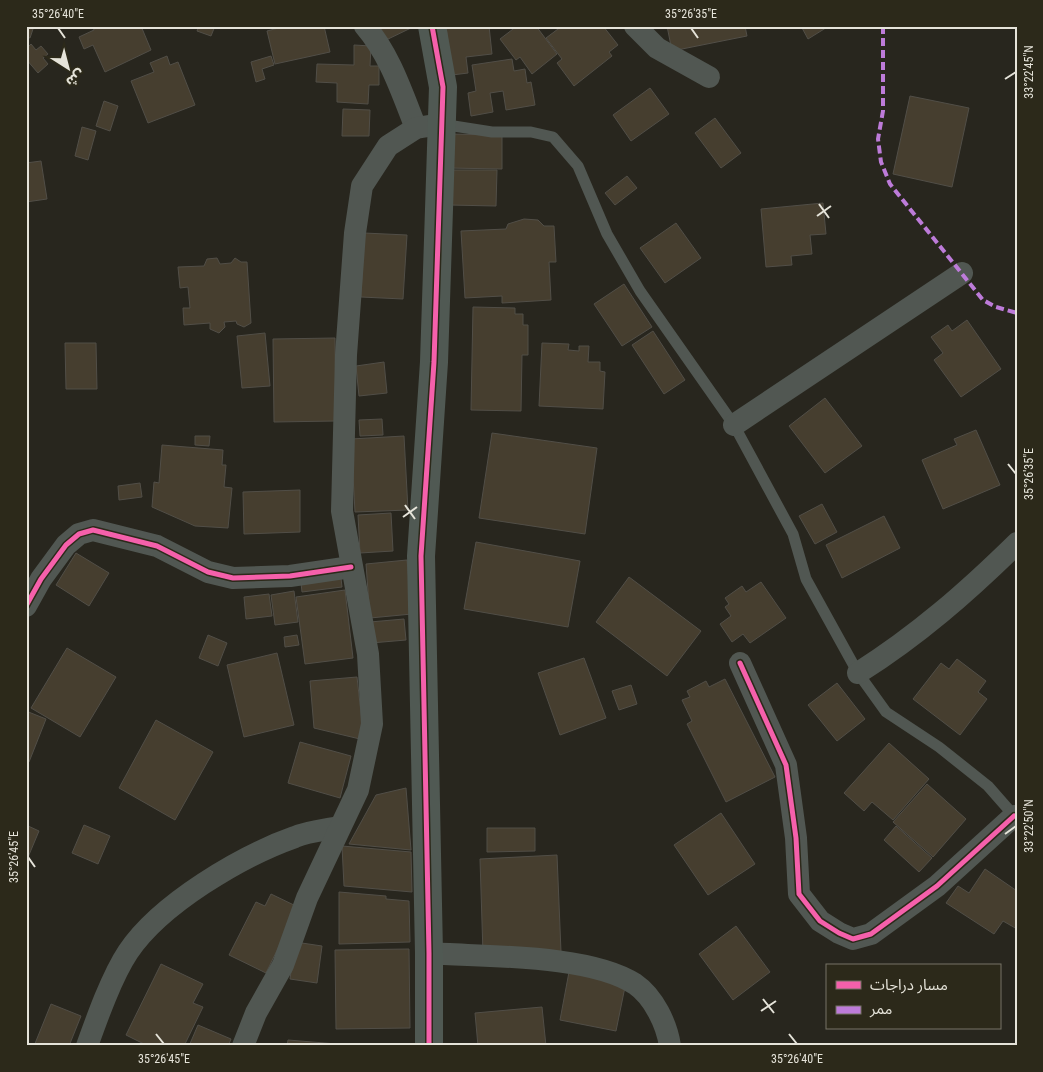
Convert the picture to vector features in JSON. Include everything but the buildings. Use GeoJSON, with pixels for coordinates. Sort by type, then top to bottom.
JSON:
{"type":"FeatureCollection","features":[{"type":"Feature","properties":{"kind":"street"},"geometry":{"type":"LineString","coordinates":[[365,26],[375,38],[395,76],[428,126]]}},
{"type":"Feature","properties":{"kind":"street"},"geometry":{"type":"LineString","coordinates":[[429,1046],[430,954],[421,556],[434,362],[428,126],[443,87],[432,26]]}},
{"type":"Feature","properties":{"kind":"street"},"geometry":{"type":"LineString","coordinates":[[635,26],[657,48],[709,77]]}},
{"type":"Feature","properties":{"kind":"street"},"geometry":{"type":"LineString","coordinates":[[243,1046],[256,1013],[282,965],[307,898],[358,790],[372,724],[368,654],[342,511],[346,355],[355,233],[362,186],[388,146],[428,126]]}},
{"type":"Feature","properties":{"kind":"street"},"geometry":{"type":"LineString","coordinates":[[734,425],[962,273]]}},
{"type":"Feature","properties":{"kind":"street"},"geometry":{"type":"LineString","coordinates":[[26,606],[41,579],[66,545],[79,534],[94,530],[158,546],[208,572],[233,578],[290,576],[351,566]]}},
{"type":"Feature","properties":{"kind":"street"},"geometry":{"type":"LineString","coordinates":[[858,673],[901,646],[933,622],[1017,543]]}},
{"type":"Feature","properties":{"kind":"street"},"geometry":{"type":"LineString","coordinates":[[740,663],[786,765],[796,838],[799,894],[820,921],[839,933],[853,938],[871,934],[937,886],[1015,817]]}},
{"type":"Feature","properties":{"kind":"street"},"geometry":{"type":"LineString","coordinates":[[87,1046],[128,952],[151,924],[192,891],[237,864],[296,836],[339,827]]}},
{"type":"Feature","properties":{"kind":"street"},"geometry":{"type":"LineString","coordinates":[[430,954],[563,962],[587,965],[611,973],[636,984],[648,998],[665,1024],[670,1046]]}},
{"type":"Feature","properties":{"kind":"lane"},"geometry":{"type":"LineString","coordinates":[[428,126],[492,132],[531,132],[553,137],[578,166],[607,234],[640,291],[734,425],[793,534],[806,579],[858,673],[886,712],[924,736],[988,786],[1015,817]]}},
{"type":"Feature","properties":{"kind":"marked path"},"geometry":{"type":"LineString","coordinates":[[883,26],[883,111],[878,139],[881,162],[890,184],[983,300],[996,307],[1017,313]]}},
{"type":"Feature","properties":{"kind":"cycle path"},"geometry":{"type":"LineString","coordinates":[[429,1046],[429,953],[421,556],[434,362],[443,87],[432,26]]}},
{"type":"Feature","properties":{"kind":"cycle path"},"geometry":{"type":"LineString","coordinates":[[26,606],[41,579],[66,545],[79,534],[93,530],[157,546],[208,572],[233,578],[290,576],[351,567]]}},
{"type":"Feature","properties":{"kind":"cycle path"},"geometry":{"type":"LineString","coordinates":[[740,663],[786,765],[796,838],[799,894],[820,921],[839,933],[853,939],[871,934],[937,886],[1014,816]]}}]}
